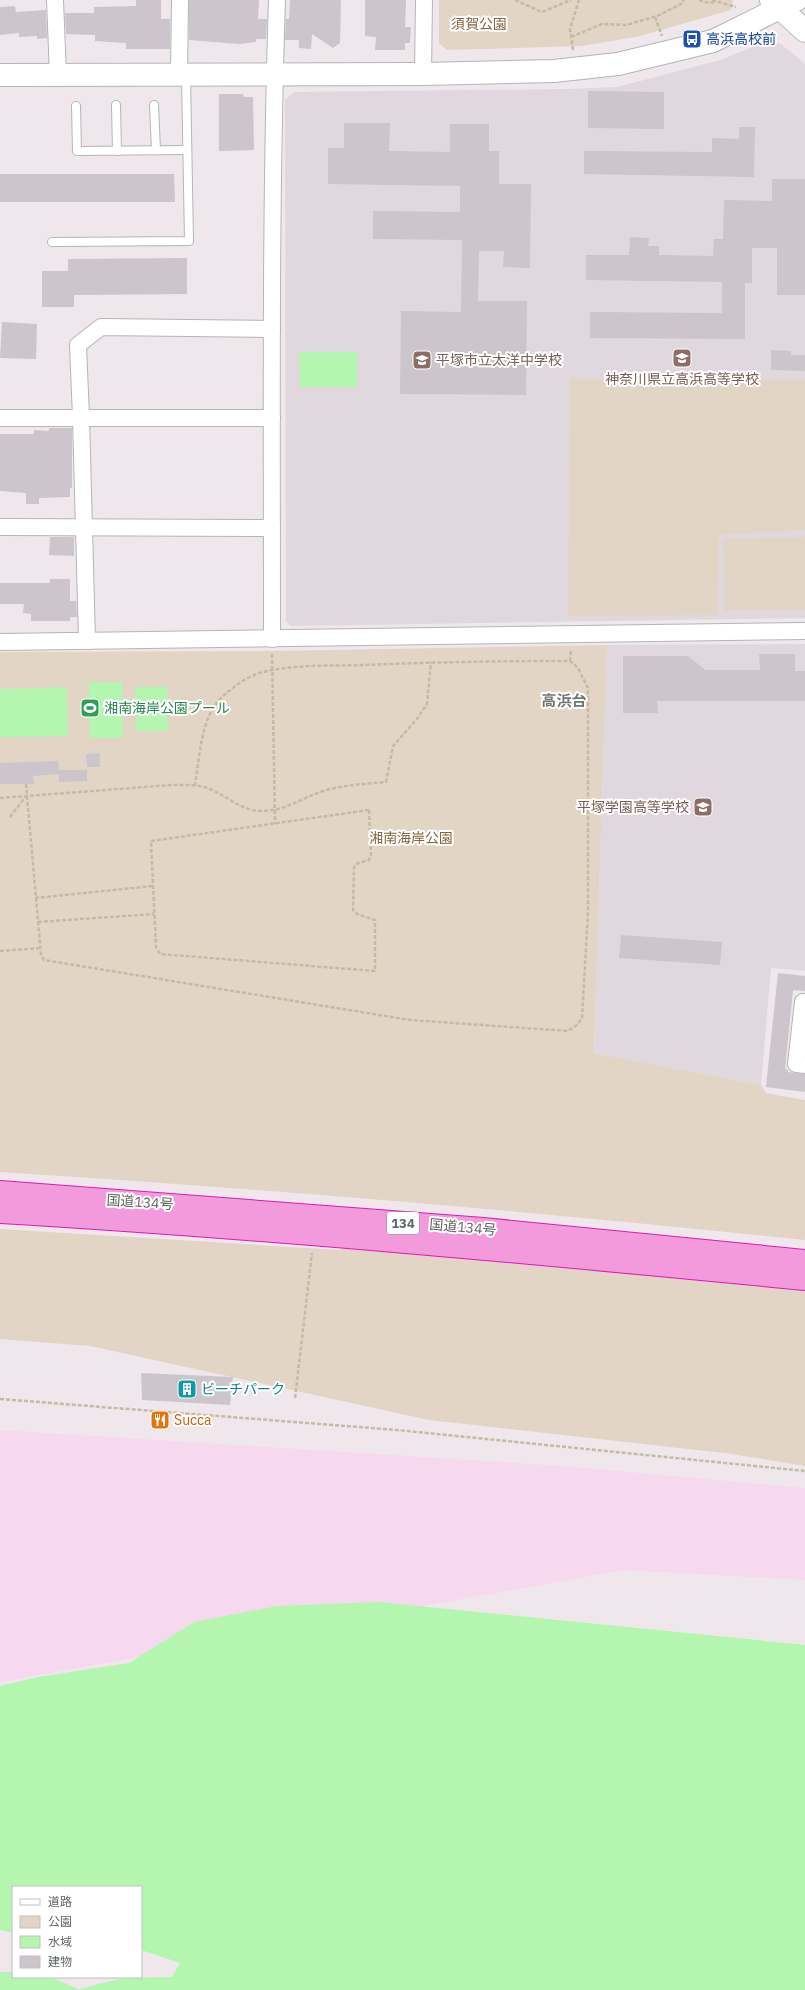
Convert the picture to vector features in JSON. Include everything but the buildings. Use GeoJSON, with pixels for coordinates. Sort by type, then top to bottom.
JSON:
{"type":"FeatureCollection","features":[{"type":"Feature","properties":{"kind":"highway","name":"国道134号"},"geometry":{"type":"LineString","coordinates":[[0,1192],[484,1229],[805,1261]]}},
{"type":"Feature","properties":{"kind":"highway","name":"国道134号"},"geometry":{"type":"LineString","coordinates":[[0,1212],[150,1221],[314,1234],[805,1279]]}},
{"type":"Feature","properties":{"kind":"street"},"geometry":{"type":"LineString","coordinates":[[55,0],[58,75]]}},
{"type":"Feature","properties":{"kind":"street"},"geometry":{"type":"LineString","coordinates":[[180,0],[182,75]]}},
{"type":"Feature","properties":{"kind":"street"},"geometry":{"type":"LineString","coordinates":[[272,639],[272,329],[277,0]]}},
{"type":"Feature","properties":{"kind":"street"},"geometry":{"type":"LineString","coordinates":[[423,74],[424,0]]}},
{"type":"Feature","properties":{"kind":"street"},"geometry":{"type":"LineString","coordinates":[[0,76],[423,74],[554,71],[618,64],[713,41],[782,3],[805,31]]}},
{"type":"Feature","properties":{"kind":"street"},"geometry":{"type":"LineString","coordinates":[[87,641],[82,417],[78,345],[101,327],[272,329]]}},
{"type":"Feature","properties":{"kind":"street"},"geometry":{"type":"LineString","coordinates":[[0,418],[272,418]]}},
{"type":"Feature","properties":{"kind":"street"},"geometry":{"type":"LineString","coordinates":[[0,526],[272,528]]}},
{"type":"Feature","properties":{"kind":"street"},"geometry":{"type":"LineString","coordinates":[[0,642],[805,632]]}},
{"type":"Feature","properties":{"kind":"street"},"geometry":{"type":"LineString","coordinates":[[805,1002],[803,1002],[796,1064],[805,1065]]}},
{"type":"Feature","properties":{"kind":"lane"},"geometry":{"type":"LineString","coordinates":[[52,242],[189,241],[187,150],[182,75]]}},
{"type":"Feature","properties":{"kind":"lane"},"geometry":{"type":"LineString","coordinates":[[116,105],[117,151]]}},
{"type":"Feature","properties":{"kind":"lane"},"geometry":{"type":"LineString","coordinates":[[154,105],[156,150]]}},
{"type":"Feature","properties":{"kind":"lane"},"geometry":{"type":"LineString","coordinates":[[76,106],[76,151],[187,150]]}},
{"type":"Feature","properties":{"kind":"path"},"geometry":{"type":"LineString","coordinates":[[515,0],[542,12],[571,0]]}},
{"type":"Feature","properties":{"kind":"path"},"geometry":{"type":"LineString","coordinates":[[573,53],[570,29],[580,0]]}},
{"type":"Feature","properties":{"kind":"path"},"geometry":{"type":"LineString","coordinates":[[571,37],[602,24],[626,25],[655,17],[681,4],[684,0]]}},
{"type":"Feature","properties":{"kind":"path"},"geometry":{"type":"LineString","coordinates":[[699,0],[709,3],[715,2]]}},
{"type":"Feature","properties":{"kind":"path"},"geometry":{"type":"LineString","coordinates":[[712,0],[736,7]]}},
{"type":"Feature","properties":{"kind":"path"},"geometry":{"type":"LineString","coordinates":[[655,17],[662,37]]}},
{"type":"Feature","properties":{"kind":"path"},"geometry":{"type":"LineString","coordinates":[[272,639],[275,824]]}},
{"type":"Feature","properties":{"kind":"path"},"geometry":{"type":"LineString","coordinates":[[26,784],[40,948],[41,955],[44,960],[410,1020],[568,1031],[578,1025],[582,1018],[588,912],[588,688],[584,677],[570,661],[431,662],[294,667],[263,672],[246,678],[222,697],[213,708],[207,720],[195,785]]}},
{"type":"Feature","properties":{"kind":"path"},"geometry":{"type":"LineString","coordinates":[[0,798],[171,785],[195,785],[208,788],[246,809],[274,810],[296,804],[321,792],[347,785],[386,782],[393,746],[417,720],[427,704],[431,662]]}},
{"type":"Feature","properties":{"kind":"path"},"geometry":{"type":"LineString","coordinates":[[10,817],[26,796]]}},
{"type":"Feature","properties":{"kind":"path"},"geometry":{"type":"LineString","coordinates":[[369,810],[371,854],[369,860],[358,863],[354,867],[353,910],[357,914],[375,920],[374,971],[160,954],[156,947],[151,841],[275,824],[369,810]]}},
{"type":"Feature","properties":{"kind":"path"},"geometry":{"type":"LineString","coordinates":[[35,898],[152,886]]}},
{"type":"Feature","properties":{"kind":"path"},"geometry":{"type":"LineString","coordinates":[[38,922],[154,914]]}},
{"type":"Feature","properties":{"kind":"path"},"geometry":{"type":"LineString","coordinates":[[0,951],[40,948]]}},
{"type":"Feature","properties":{"kind":"path"},"geometry":{"type":"LineString","coordinates":[[295,1398],[314,1234]]}},
{"type":"Feature","properties":{"kind":"path"},"geometry":{"type":"LineString","coordinates":[[0,1399],[397,1430],[805,1471]]}},
{"type":"Feature","properties":{"kind":"shaded area"},"geometry":{"type":"Polygon","coordinates":[[[768,41],[781,44],[805,64],[805,618],[290,626],[286,621],[285,100],[294,92],[566,89],[617,87],[720,60],[768,41]]]}},
{"type":"Feature","properties":{"kind":"shaded area","name":"平塚学園高等学校"},"geometry":{"type":"Polygon","coordinates":[[[805,644],[805,971],[771,968],[761,1085],[594,1053],[607,645],[805,644]]]}},
{"type":"Feature","properties":{"kind":"green space","name":"須賀公園"},"geometry":{"type":"Polygon","coordinates":[[[439,0],[733,0],[731,10],[636,37],[582,46],[447,50],[439,43],[439,0]]]}},
{"type":"Feature","properties":{"kind":"green space"},"geometry":{"type":"Polygon","coordinates":[[[570,379],[805,380],[805,530],[719,535],[718,615],[568,616],[570,379]]]}},
{"type":"Feature","properties":{"kind":"green space"},"geometry":{"type":"Polygon","coordinates":[[[805,537],[805,610],[724,611],[723,538],[805,537]]]}},
{"type":"Feature","properties":{"kind":"green space","name":"湘南海岸公園"},"geometry":{"type":"Polygon","coordinates":[[[607,645],[594,1053],[761,1085],[766,1093],[805,1100],[805,1240],[403,1202],[0,1172],[0,652],[272,651],[607,645]]]}},
{"type":"Feature","properties":{"kind":"green space"},"geometry":{"type":"Polygon","coordinates":[[[0,1229],[340,1250],[356,1238],[805,1289],[805,1466],[732,1454],[429,1420],[90,1346],[0,1339],[0,1229]]]}},
{"type":"Feature","properties":{"kind":"sand"},"geometry":{"type":"Polygon","coordinates":[[[0,1430],[563,1466],[805,1488],[805,1580],[624,1570],[0,1682],[0,1430]]]}},
{"type":"Feature","properties":{"kind":"water"},"geometry":{"type":"Polygon","coordinates":[[[299,352],[357,352],[357,387],[300,387],[299,352]]]}},
{"type":"Feature","properties":{"kind":"water"},"geometry":{"type":"Polygon","coordinates":[[[89,682],[122,682],[123,738],[90,738],[89,682]]]}},
{"type":"Feature","properties":{"kind":"water"},"geometry":{"type":"Polygon","coordinates":[[[67,687],[68,736],[0,737],[0,689],[67,687]]]}},
{"type":"Feature","properties":{"kind":"water"},"geometry":{"type":"Polygon","coordinates":[[[135,687],[167,687],[168,731],[136,731],[135,687]]]}},
{"type":"Feature","properties":{"kind":"water"},"geometry":{"type":"Polygon","coordinates":[[[379,1602],[805,1645],[805,1990],[0,1990],[0,1686],[38,1677],[129,1663],[194,1622],[277,1606],[379,1602]]]}},
{"type":"Feature","properties":{"kind":"pier"},"geometry":{"type":"Polygon","coordinates":[[[0,1930],[12,1933],[12,1972],[0,1972],[0,1930]]]}},
{"type":"Feature","properties":{"kind":"pier"},"geometry":{"type":"Polygon","coordinates":[[[142,1950],[180,1963],[172,1977],[142,1978],[142,1950]]]}},
{"type":"Feature","properties":{"kind":"pier"},"geometry":{"type":"Polygon","coordinates":[[[52,1978],[124,1978],[79,1989],[52,1978]]]}},
{"type":"Feature","properties":{"kind":"place","name":"高浜高校前"},"geometry":{"type":"Point","coordinates":[692,39]}},
{"type":"Feature","properties":{"kind":"place","name":"神奈川県立高浜高等学校"},"geometry":{"type":"Point","coordinates":[682,358]}},
{"type":"Feature","properties":{"kind":"place","name":"平塚市立太洋中学校"},"geometry":{"type":"Point","coordinates":[422,360]}},
{"type":"Feature","properties":{"kind":"place","name":"湘南海岸公園プール"},"geometry":{"type":"Point","coordinates":[90,708]}},
{"type":"Feature","properties":{"kind":"place","name":"平塚学園高等学校"},"geometry":{"type":"Point","coordinates":[703,807]}},
{"type":"Feature","properties":{"kind":"place","name":"ビーチパーク"},"geometry":{"type":"Point","coordinates":[187,1389]}},
{"type":"Feature","properties":{"kind":"place","name":"Succa"},"geometry":{"type":"Point","coordinates":[160,1420]}},
{"type":"Feature","properties":{"kind":"district","name":"高浜台"},"geometry":{"type":"Point","coordinates":[564,700]}}]}
